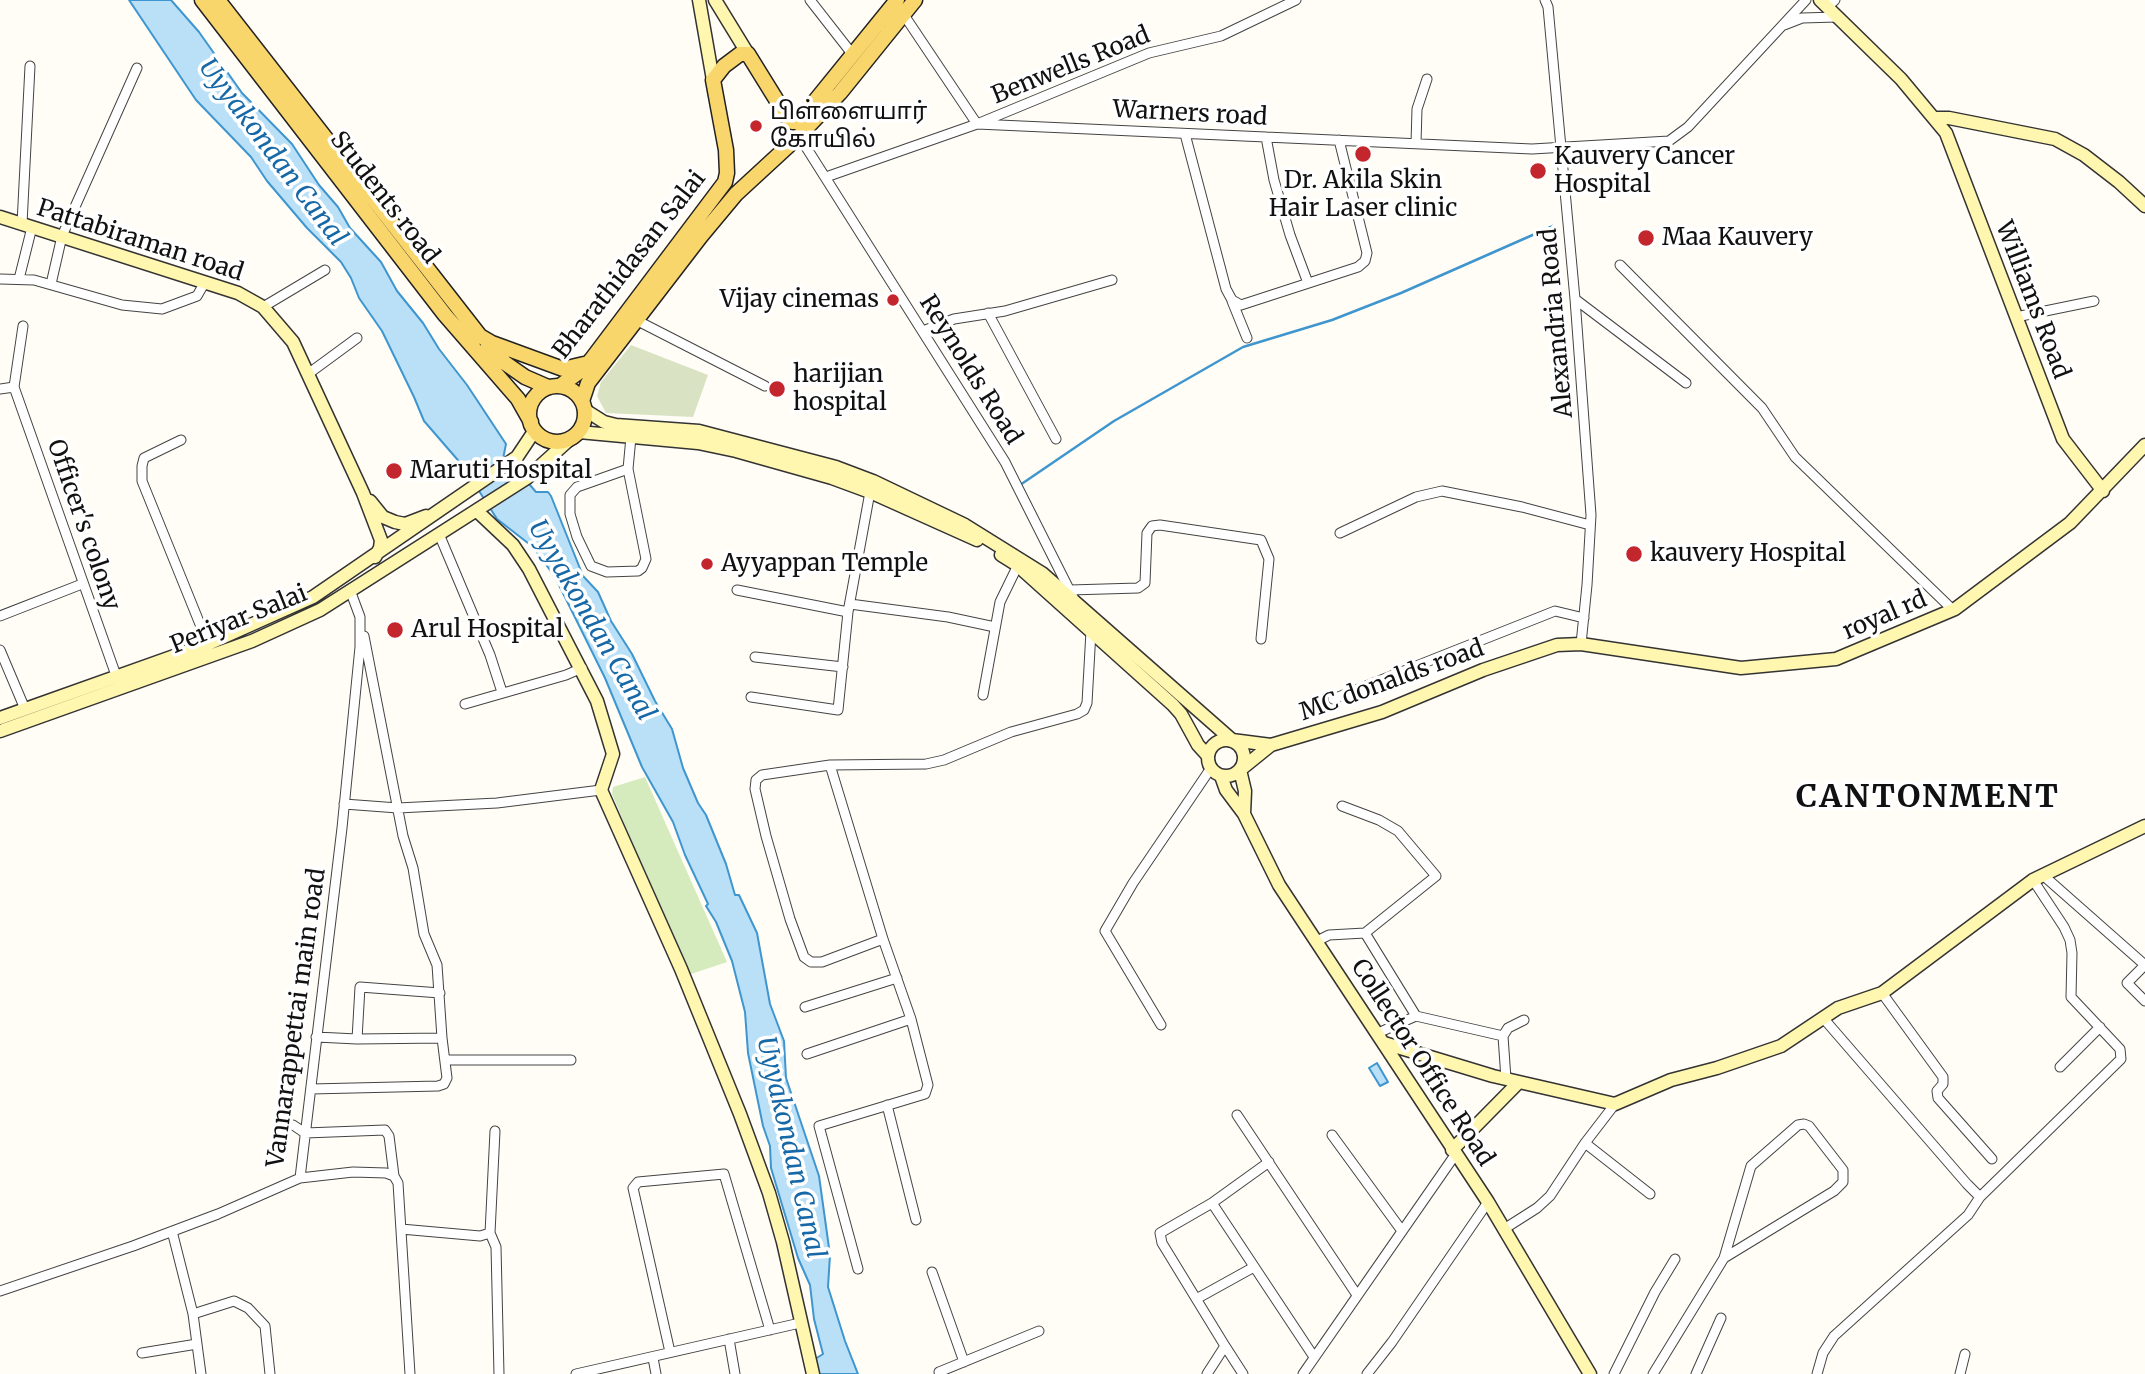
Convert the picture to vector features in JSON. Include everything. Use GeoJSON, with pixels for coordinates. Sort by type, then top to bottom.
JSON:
{"type":"FeatureCollection","features":[{"type":"Feature","properties":{"kind":"main road","name":"Students road"},"geometry":{"type":"LineString","coordinates":[[202,0],[445,315],[518,398],[533,426]]}},
{"type":"Feature","properties":{"kind":"main road"},"geometry":{"type":"LineString","coordinates":[[218,0],[480,336],[505,362],[526,377],[569,388],[587,409],[616,425],[699,431],[835,467],[873,481],[965,525],[1019,562],[1092,634]]}},
{"type":"Feature","properties":{"kind":"main road"},"geometry":{"type":"LineString","coordinates":[[699,0],[713,80]]}},
{"type":"Feature","properties":{"kind":"main road"},"geometry":{"type":"LineString","coordinates":[[715,0],[748,54]]}},
{"type":"Feature","properties":{"kind":"main road","name":"Bharathidasan Salai"},"geometry":{"type":"LineString","coordinates":[[748,54],[787,117],[792,122],[799,122],[853,55],[899,6],[915,0]]}},
{"type":"Feature","properties":{"kind":"main road","name":"Williams Road"},"geometry":{"type":"LineString","coordinates":[[1827,2],[1836,17],[1901,79],[1946,133],[2063,439],[2103,491]]}},
{"type":"Feature","properties":{"kind":"main road","name":"Bharathidasan Salai"},"geometry":{"type":"LineString","coordinates":[[587,409],[588,383],[636,320],[736,194],[799,136],[840,93],[899,6]]}},
{"type":"Feature","properties":{"kind":"main road"},"geometry":{"type":"LineString","coordinates":[[713,80],[724,66],[740,54],[748,54]]}},
{"type":"Feature","properties":{"kind":"main road","name":"Bharathidasan Salai"},"geometry":{"type":"LineString","coordinates":[[554,386],[583,369],[591,360],[725,182],[726,149],[713,80]]}},
{"type":"Feature","properties":{"kind":"main road"},"geometry":{"type":"LineString","coordinates":[[1934,118],[1949,118],[2055,139],[2084,155],[2145,206]]}},
{"type":"Feature","properties":{"kind":"main road"},"geometry":{"type":"LineString","coordinates":[[725,182],[736,194]]}},
{"type":"Feature","properties":{"kind":"main road","name":"Pattabiraman road"},"geometry":{"type":"LineString","coordinates":[[0,219],[27,225],[238,293],[263,307],[293,342],[363,493]]}},
{"type":"Feature","properties":{"kind":"main road"},"geometry":{"type":"LineString","coordinates":[[480,336],[563,369],[572,369],[591,360]]}},
{"type":"Feature","properties":{"kind":"main road"},"geometry":{"type":"LineString","coordinates":[[554,386],[536,396],[531,404],[533,426],[540,436],[555,442],[574,435],[631,437],[698,443],[736,451],[870,492],[977,540],[1042,573],[1238,744],[1245,757],[1240,770],[1245,791],[1244,814]]}},
{"type":"Feature","properties":{"kind":"main road"},"geometry":{"type":"LineString","coordinates":[[587,409],[585,418],[574,435],[527,478],[477,511],[513,545],[529,569],[597,701],[613,754],[601,790],[681,970],[740,1114],[783,1242],[813,1374]]}},
{"type":"Feature","properties":{"kind":"main road","name":"Periyar Salai"},"geometry":{"type":"LineString","coordinates":[[0,731],[119,683],[313,597],[375,557],[517,457],[533,426]]}},
{"type":"Feature","properties":{"kind":"main road","name":"royal rd"},"geometry":{"type":"LineString","coordinates":[[1581,643],[1741,668],[1836,659],[1953,610],[1989,586],[2070,523],[2145,445]]}},
{"type":"Feature","properties":{"kind":"main road"},"geometry":{"type":"LineString","coordinates":[[363,493],[383,517],[395,522],[405,524],[439,512]]}},
{"type":"Feature","properties":{"kind":"main road"},"geometry":{"type":"LineString","coordinates":[[363,493],[381,540],[375,557]]}},
{"type":"Feature","properties":{"kind":"main road","name":"Periyar Salai"},"geometry":{"type":"LineString","coordinates":[[0,718],[268,635],[320,610],[477,511]]}},
{"type":"Feature","properties":{"kind":"main road","name":"Collector Office Road"},"geometry":{"type":"LineString","coordinates":[[1092,634],[1181,714],[1226,790],[1244,814],[1279,885],[1488,1202],[1590,1374]]}},
{"type":"Feature","properties":{"kind":"main road","name":"MC donalds road"},"geometry":{"type":"LineString","coordinates":[[1232,740],[1271,745],[1382,712],[1483,670],[1557,645],[1581,643]]}},
{"type":"Feature","properties":{"kind":"main road"},"geometry":{"type":"LineString","coordinates":[[1232,740],[1218,741],[1210,750],[1213,767],[1234,775],[1271,745]]}},
{"type":"Feature","properties":{"kind":"main road"},"geometry":{"type":"LineString","coordinates":[[1381,1038],[1513,1081],[1615,1104],[1671,1080],[1782,1046],[1838,1008],[1882,993],[2039,878],[2145,826]]}},
{"type":"Feature","properties":{"kind":"main road"},"geometry":{"type":"LineString","coordinates":[[1453,1152],[1513,1081]]}},
{"type":"Feature","properties":{"kind":"street"},"geometry":{"type":"LineString","coordinates":[[810,0],[853,55]]}},
{"type":"Feature","properties":{"kind":"street","name":"Benwells Road"},"geometry":{"type":"LineString","coordinates":[[976,124],[1149,53],[1222,36],[1296,0]]}},
{"type":"Feature","properties":{"kind":"street","name":"Alexandria Road"},"geometry":{"type":"LineString","coordinates":[[1545,0],[1548,7],[1575,299],[1590,525],[1581,643]]}},
{"type":"Feature","properties":{"kind":"street","name":"Warners road"},"geometry":{"type":"LineString","coordinates":[[826,177],[976,124],[1004,123],[1532,149],[1669,141],[1688,127],[1806,0]]}},
{"type":"Feature","properties":{"kind":"street"},"geometry":{"type":"LineString","coordinates":[[899,6],[976,124]]}},
{"type":"Feature","properties":{"kind":"street"},"geometry":{"type":"LineString","coordinates":[[1781,26],[1802,18],[1836,17]]}},
{"type":"Feature","properties":{"kind":"street"},"geometry":{"type":"LineString","coordinates":[[19,279],[27,225],[30,66]]}},
{"type":"Feature","properties":{"kind":"street"},"geometry":{"type":"LineString","coordinates":[[51,284],[62,236],[137,68]]}},
{"type":"Feature","properties":{"kind":"street"},"geometry":{"type":"LineString","coordinates":[[1416,143],[1417,109],[1427,79]]}},
{"type":"Feature","properties":{"kind":"street"},"geometry":{"type":"LineString","coordinates":[[1185,134],[1226,289],[1247,338]]}},
{"type":"Feature","properties":{"kind":"street","name":"Reynolds Road"},"geometry":{"type":"LineString","coordinates":[[799,136],[1005,462],[1092,634]]}},
{"type":"Feature","properties":{"kind":"street"},"geometry":{"type":"LineString","coordinates":[[1266,138],[1274,180],[1308,283]]}},
{"type":"Feature","properties":{"kind":"street"},"geometry":{"type":"LineString","coordinates":[[1232,300],[1241,305],[1358,267],[1365,261],[1367,253],[1339,140]]}},
{"type":"Feature","properties":{"kind":"street"},"geometry":{"type":"LineString","coordinates":[[1620,265],[1762,408],[1795,457],[1953,610]]}},
{"type":"Feature","properties":{"kind":"street"},"geometry":{"type":"LineString","coordinates":[[263,307],[325,270]]}},
{"type":"Feature","properties":{"kind":"street"},"geometry":{"type":"LineString","coordinates":[[0,279],[51,284],[122,305],[162,309],[197,296],[205,282]]}},
{"type":"Feature","properties":{"kind":"street"},"geometry":{"type":"LineString","coordinates":[[923,331],[954,319],[1005,311],[1112,280]]}},
{"type":"Feature","properties":{"kind":"street"},"geometry":{"type":"LineString","coordinates":[[1575,299],[1686,383]]}},
{"type":"Feature","properties":{"kind":"street"},"geometry":{"type":"LineString","coordinates":[[2016,317],[2094,301]]}},
{"type":"Feature","properties":{"kind":"street"},"geometry":{"type":"LineString","coordinates":[[988,313],[1056,439]]}},
{"type":"Feature","properties":{"kind":"street"},"geometry":{"type":"LineString","coordinates":[[636,320],[765,386]]}},
{"type":"Feature","properties":{"kind":"street"},"geometry":{"type":"LineString","coordinates":[[0,389],[14,387],[23,326]]}},
{"type":"Feature","properties":{"kind":"street"},"geometry":{"type":"LineString","coordinates":[[308,374],[357,338]]}},
{"type":"Feature","properties":{"kind":"street","name":"Officer's colony"},"geometry":{"type":"LineString","coordinates":[[14,387],[119,683]]}},
{"type":"Feature","properties":{"kind":"street"},"geometry":{"type":"LineString","coordinates":[[628,469],[592,480],[577,487],[570,495],[573,526],[591,566],[597,570],[634,572],[645,564],[628,469],[631,437]]}},
{"type":"Feature","properties":{"kind":"street"},"geometry":{"type":"LineString","coordinates":[[181,440],[144,458],[142,481],[208,644]]}},
{"type":"Feature","properties":{"kind":"street"},"geometry":{"type":"LineString","coordinates":[[1340,533],[1416,497],[1442,491],[1522,507],[1590,525]]}},
{"type":"Feature","properties":{"kind":"street"},"geometry":{"type":"LineString","coordinates":[[751,697],[838,710],[849,608],[870,492]]}},
{"type":"Feature","properties":{"kind":"street"},"geometry":{"type":"LineString","coordinates":[[1070,590],[1138,588],[1145,583],[1147,533],[1152,526],[1261,540],[1269,559],[1261,639]]}},
{"type":"Feature","properties":{"kind":"street"},"geometry":{"type":"LineString","coordinates":[[439,534],[490,655],[502,692]]}},
{"type":"Feature","properties":{"kind":"street"},"geometry":{"type":"LineString","coordinates":[[982,695],[1000,602],[1019,562]]}},
{"type":"Feature","properties":{"kind":"street"},"geometry":{"type":"LineString","coordinates":[[0,616],[82,584]]}},
{"type":"Feature","properties":{"kind":"street","name":"Vannarappettai main road"},"geometry":{"type":"LineString","coordinates":[[0,1291],[218,1214],[300,1178],[360,647],[360,617],[350,590]]}},
{"type":"Feature","properties":{"kind":"street"},"geometry":{"type":"LineString","coordinates":[[737,590],[849,608],[948,617],[995,626]]}},
{"type":"Feature","properties":{"kind":"street"},"geometry":{"type":"LineString","coordinates":[[1333,699],[1555,611],[1584,618]]}},
{"type":"Feature","properties":{"kind":"street"},"geometry":{"type":"LineString","coordinates":[[311,1089],[438,1086],[444,1084],[447,1079],[437,965],[424,934],[413,868],[403,836],[360,617]]}},
{"type":"Feature","properties":{"kind":"street"},"geometry":{"type":"LineString","coordinates":[[883,939],[822,962],[811,962],[804,957],[766,836],[755,789],[756,780],[762,775],[830,765],[926,764],[944,760],[1011,732],[1077,714],[1084,710],[1087,703],[1092,634]]}},
{"type":"Feature","properties":{"kind":"street"},"geometry":{"type":"LineString","coordinates":[[0,650],[25,709]]}},
{"type":"Feature","properties":{"kind":"street"},"geometry":{"type":"LineString","coordinates":[[755,657],[844,667]]}},
{"type":"Feature","properties":{"kind":"street"},"geometry":{"type":"LineString","coordinates":[[466,704],[582,668]]}},
{"type":"Feature","properties":{"kind":"street"},"geometry":{"type":"LineString","coordinates":[[830,765],[883,939],[911,1019],[927,1090],[925,1094],[819,1126],[858,1269]]}},
{"type":"Feature","properties":{"kind":"street"},"geometry":{"type":"LineString","coordinates":[[1161,1025],[1105,931],[1133,883],[1213,767]]}},
{"type":"Feature","properties":{"kind":"street"},"geometry":{"type":"LineString","coordinates":[[344,804],[398,808],[497,803],[601,790]]}},
{"type":"Feature","properties":{"kind":"street"},"geometry":{"type":"LineString","coordinates":[[1317,941],[1329,935],[1347,932],[1365,933],[1436,876],[1398,831],[1379,820],[1342,806]]}},
{"type":"Feature","properties":{"kind":"street"},"geometry":{"type":"LineString","coordinates":[[2039,878],[2145,965],[2127,983],[2145,1001]]}},
{"type":"Feature","properties":{"kind":"street"},"geometry":{"type":"LineString","coordinates":[[1817,1374],[1823,1353],[1834,1336],[1968,1215],[1980,1197],[2121,1059],[2120,1049],[2071,996],[2070,940],[2039,878]]}},
{"type":"Feature","properties":{"kind":"street"},"geometry":{"type":"LineString","coordinates":[[1365,933],[1416,1016],[1503,1037]]}},
{"type":"Feature","properties":{"kind":"street"},"geometry":{"type":"LineString","coordinates":[[805,1007],[897,978]]}},
{"type":"Feature","properties":{"kind":"street"},"geometry":{"type":"LineString","coordinates":[[357,1039],[360,987],[440,993]]}},
{"type":"Feature","properties":{"kind":"street"},"geometry":{"type":"LineString","coordinates":[[1882,993],[1943,1077],[1943,1084],[1937,1091],[1938,1098],[1992,1158]]}},
{"type":"Feature","properties":{"kind":"street"},"geometry":{"type":"LineString","coordinates":[[1381,1038],[1416,1016]]}},
{"type":"Feature","properties":{"kind":"street"},"geometry":{"type":"LineString","coordinates":[[807,1054],[911,1019]]}},
{"type":"Feature","properties":{"kind":"street"},"geometry":{"type":"LineString","coordinates":[[1513,1081],[1503,1037],[1508,1028],[1524,1020]]}},
{"type":"Feature","properties":{"kind":"street"},"geometry":{"type":"LineString","coordinates":[[1824,1020],[1980,1197]]}},
{"type":"Feature","properties":{"kind":"street"},"geometry":{"type":"LineString","coordinates":[[2060,1067],[2100,1027]]}},
{"type":"Feature","properties":{"kind":"street"},"geometry":{"type":"LineString","coordinates":[[316,1037],[442,1038]]}},
{"type":"Feature","properties":{"kind":"street"},"geometry":{"type":"LineString","coordinates":[[446,1060],[571,1060]]}},
{"type":"Feature","properties":{"kind":"street"},"geometry":{"type":"LineString","coordinates":[[1504,1229],[1537,1208],[1550,1196],[1615,1104]]}},
{"type":"Feature","properties":{"kind":"street"},"geometry":{"type":"LineString","coordinates":[[887,1105],[916,1220]]}},
{"type":"Feature","properties":{"kind":"street"},"geometry":{"type":"LineString","coordinates":[[1237,1115],[1357,1294]]}},
{"type":"Feature","properties":{"kind":"street"},"geometry":{"type":"LineString","coordinates":[[293,1125],[305,1133],[385,1130],[388,1136],[394,1176],[398,1182],[410,1374]]}},
{"type":"Feature","properties":{"kind":"street"},"geometry":{"type":"LineString","coordinates":[[1653,1374],[1724,1258],[1751,1166],[1798,1125],[1809,1126],[1843,1170],[1843,1182],[1834,1191],[1724,1258]]}},
{"type":"Feature","properties":{"kind":"street"},"geometry":{"type":"LineString","coordinates":[[495,1131],[490,1233],[496,1247],[499,1374]]}},
{"type":"Feature","properties":{"kind":"street"},"geometry":{"type":"LineString","coordinates":[[1332,1135],[1402,1231]]}},
{"type":"Feature","properties":{"kind":"street"},"geometry":{"type":"LineString","coordinates":[[1585,1143],[1650,1194]]}},
{"type":"Feature","properties":{"kind":"street"},"geometry":{"type":"LineString","coordinates":[[1303,1374],[1453,1152]]}},
{"type":"Feature","properties":{"kind":"street"},"geometry":{"type":"LineString","coordinates":[[1244,1374],[1162,1242],[1160,1233],[1212,1203],[1269,1163]]}},
{"type":"Feature","properties":{"kind":"street"},"geometry":{"type":"LineString","coordinates":[[300,1178],[353,1172],[386,1173],[394,1176]]}},
{"type":"Feature","properties":{"kind":"street"},"geometry":{"type":"LineString","coordinates":[[670,1352],[633,1188],[638,1182],[724,1174],[770,1330]]}},
{"type":"Feature","properties":{"kind":"street"},"geometry":{"type":"LineString","coordinates":[[1367,1374],[1488,1202]]}},
{"type":"Feature","properties":{"kind":"street"},"geometry":{"type":"LineString","coordinates":[[1212,1203],[1314,1357]]}},
{"type":"Feature","properties":{"kind":"street"},"geometry":{"type":"LineString","coordinates":[[401,1229],[480,1236],[490,1233]]}},
{"type":"Feature","properties":{"kind":"street"},"geometry":{"type":"LineString","coordinates":[[172,1231],[193,1314],[201,1374]]}},
{"type":"Feature","properties":{"kind":"street"},"geometry":{"type":"LineString","coordinates":[[1614,1374],[1675,1259]]}},
{"type":"Feature","properties":{"kind":"street"},"geometry":{"type":"LineString","coordinates":[[1198,1298],[1254,1267]]}},
{"type":"Feature","properties":{"kind":"street"},"geometry":{"type":"LineString","coordinates":[[932,1272],[964,1362]]}},
{"type":"Feature","properties":{"kind":"street"},"geometry":{"type":"LineString","coordinates":[[193,1314],[234,1301],[248,1308],[265,1326],[270,1374]]}},
{"type":"Feature","properties":{"kind":"street"},"geometry":{"type":"LineString","coordinates":[[1696,1374],[1721,1318]]}},
{"type":"Feature","properties":{"kind":"street"},"geometry":{"type":"LineString","coordinates":[[576,1374],[800,1323]]}},
{"type":"Feature","properties":{"kind":"street"},"geometry":{"type":"LineString","coordinates":[[940,1374],[939,1372],[1039,1331]]}},
{"type":"Feature","properties":{"kind":"street"},"geometry":{"type":"LineString","coordinates":[[729,1339],[735,1374]]}},
{"type":"Feature","properties":{"kind":"street"},"geometry":{"type":"LineString","coordinates":[[142,1353],[197,1344]]}},
{"type":"Feature","properties":{"kind":"street"},"geometry":{"type":"LineString","coordinates":[[1207,1374],[1225,1346]]}},
{"type":"Feature","properties":{"kind":"street"},"geometry":{"type":"LineString","coordinates":[[1960,1374],[1965,1354]]}},
{"type":"Feature","properties":{"kind":"street"},"geometry":{"type":"LineString","coordinates":[[653,1358],[656,1374]]}},
{"type":"Feature","properties":{"kind":"green space"},"geometry":{"type":"Polygon","coordinates":[[[631,345],[708,375],[693,417],[606,413],[597,396],[601,382],[631,345]]]}},
{"type":"Feature","properties":{"kind":"green space"},"geometry":{"type":"Polygon","coordinates":[[[645,777],[727,962],[688,975],[612,794],[613,787],[645,777]]]}},
{"type":"Feature","properties":{"kind":"water","name":"Uyyakondan Canal"},"geometry":{"type":"Polygon","coordinates":[[[129,0],[171,0],[199,32],[242,93],[292,144],[350,228],[381,262],[397,291],[423,323],[506,444],[503,459],[511,475],[530,485],[536,492],[548,492],[551,496],[583,576],[598,592],[611,621],[672,729],[683,768],[706,815],[726,864],[735,895],[739,895],[757,933],[770,1004],[784,1041],[786,1078],[819,1176],[830,1255],[828,1287],[858,1374],[818,1374],[815,1359],[823,1354],[814,1319],[810,1285],[798,1258],[771,1168],[770,1146],[763,1126],[748,1053],[745,1012],[732,961],[716,922],[706,906],[708,904],[673,822],[642,767],[605,678],[555,577],[533,547],[497,519],[463,466],[424,421],[382,331],[359,298],[341,262],[307,228],[267,181],[251,157],[196,100],[129,0]]]}},
{"type":"Feature","properties":{"kind":"water"},"geometry":{"type":"Polygon","coordinates":[[[1377,1063],[1388,1082],[1380,1086],[1369,1068],[1377,1063]]]}},
{"type":"Feature","properties":{"kind":"waterway"},"geometry":{"type":"LineString","coordinates":[[1020,485],[1114,421],[1243,347],[1332,320],[1401,293],[1553,226]]}},
{"type":"Feature","properties":{"kind":"place","name":"பிள்ளையார் கோயில்"},"geometry":{"type":"Point","coordinates":[756,126]}},
{"type":"Feature","properties":{"kind":"place","name":"Dr. Akila Skin Hair Laser clinic"},"geometry":{"type":"Point","coordinates":[1363,154]}},
{"type":"Feature","properties":{"kind":"place","name":"Kauvery Cancer Hospital"},"geometry":{"type":"Point","coordinates":[1538,171]}},
{"type":"Feature","properties":{"kind":"place","name":"Maa Kauvery"},"geometry":{"type":"Point","coordinates":[1646,238]}},
{"type":"Feature","properties":{"kind":"place","name":"Vijay cinemas"},"geometry":{"type":"Point","coordinates":[893,300]}},
{"type":"Feature","properties":{"kind":"place","name":"harijian hospital"},"geometry":{"type":"Point","coordinates":[777,389]}},
{"type":"Feature","properties":{"kind":"place","name":"Maruti Hospital"},"geometry":{"type":"Point","coordinates":[394,471]}},
{"type":"Feature","properties":{"kind":"place","name":"kauvery Hospital"},"geometry":{"type":"Point","coordinates":[1634,554]}},
{"type":"Feature","properties":{"kind":"place","name":"Ayyappan Temple"},"geometry":{"type":"Point","coordinates":[707,564]}},
{"type":"Feature","properties":{"kind":"place","name":"Arul Hospital"},"geometry":{"type":"Point","coordinates":[395,630]}},
{"type":"Feature","properties":{"kind":"district","name":"CANTONMENT"},"geometry":{"type":"Point","coordinates":[1928,798]}}]}
